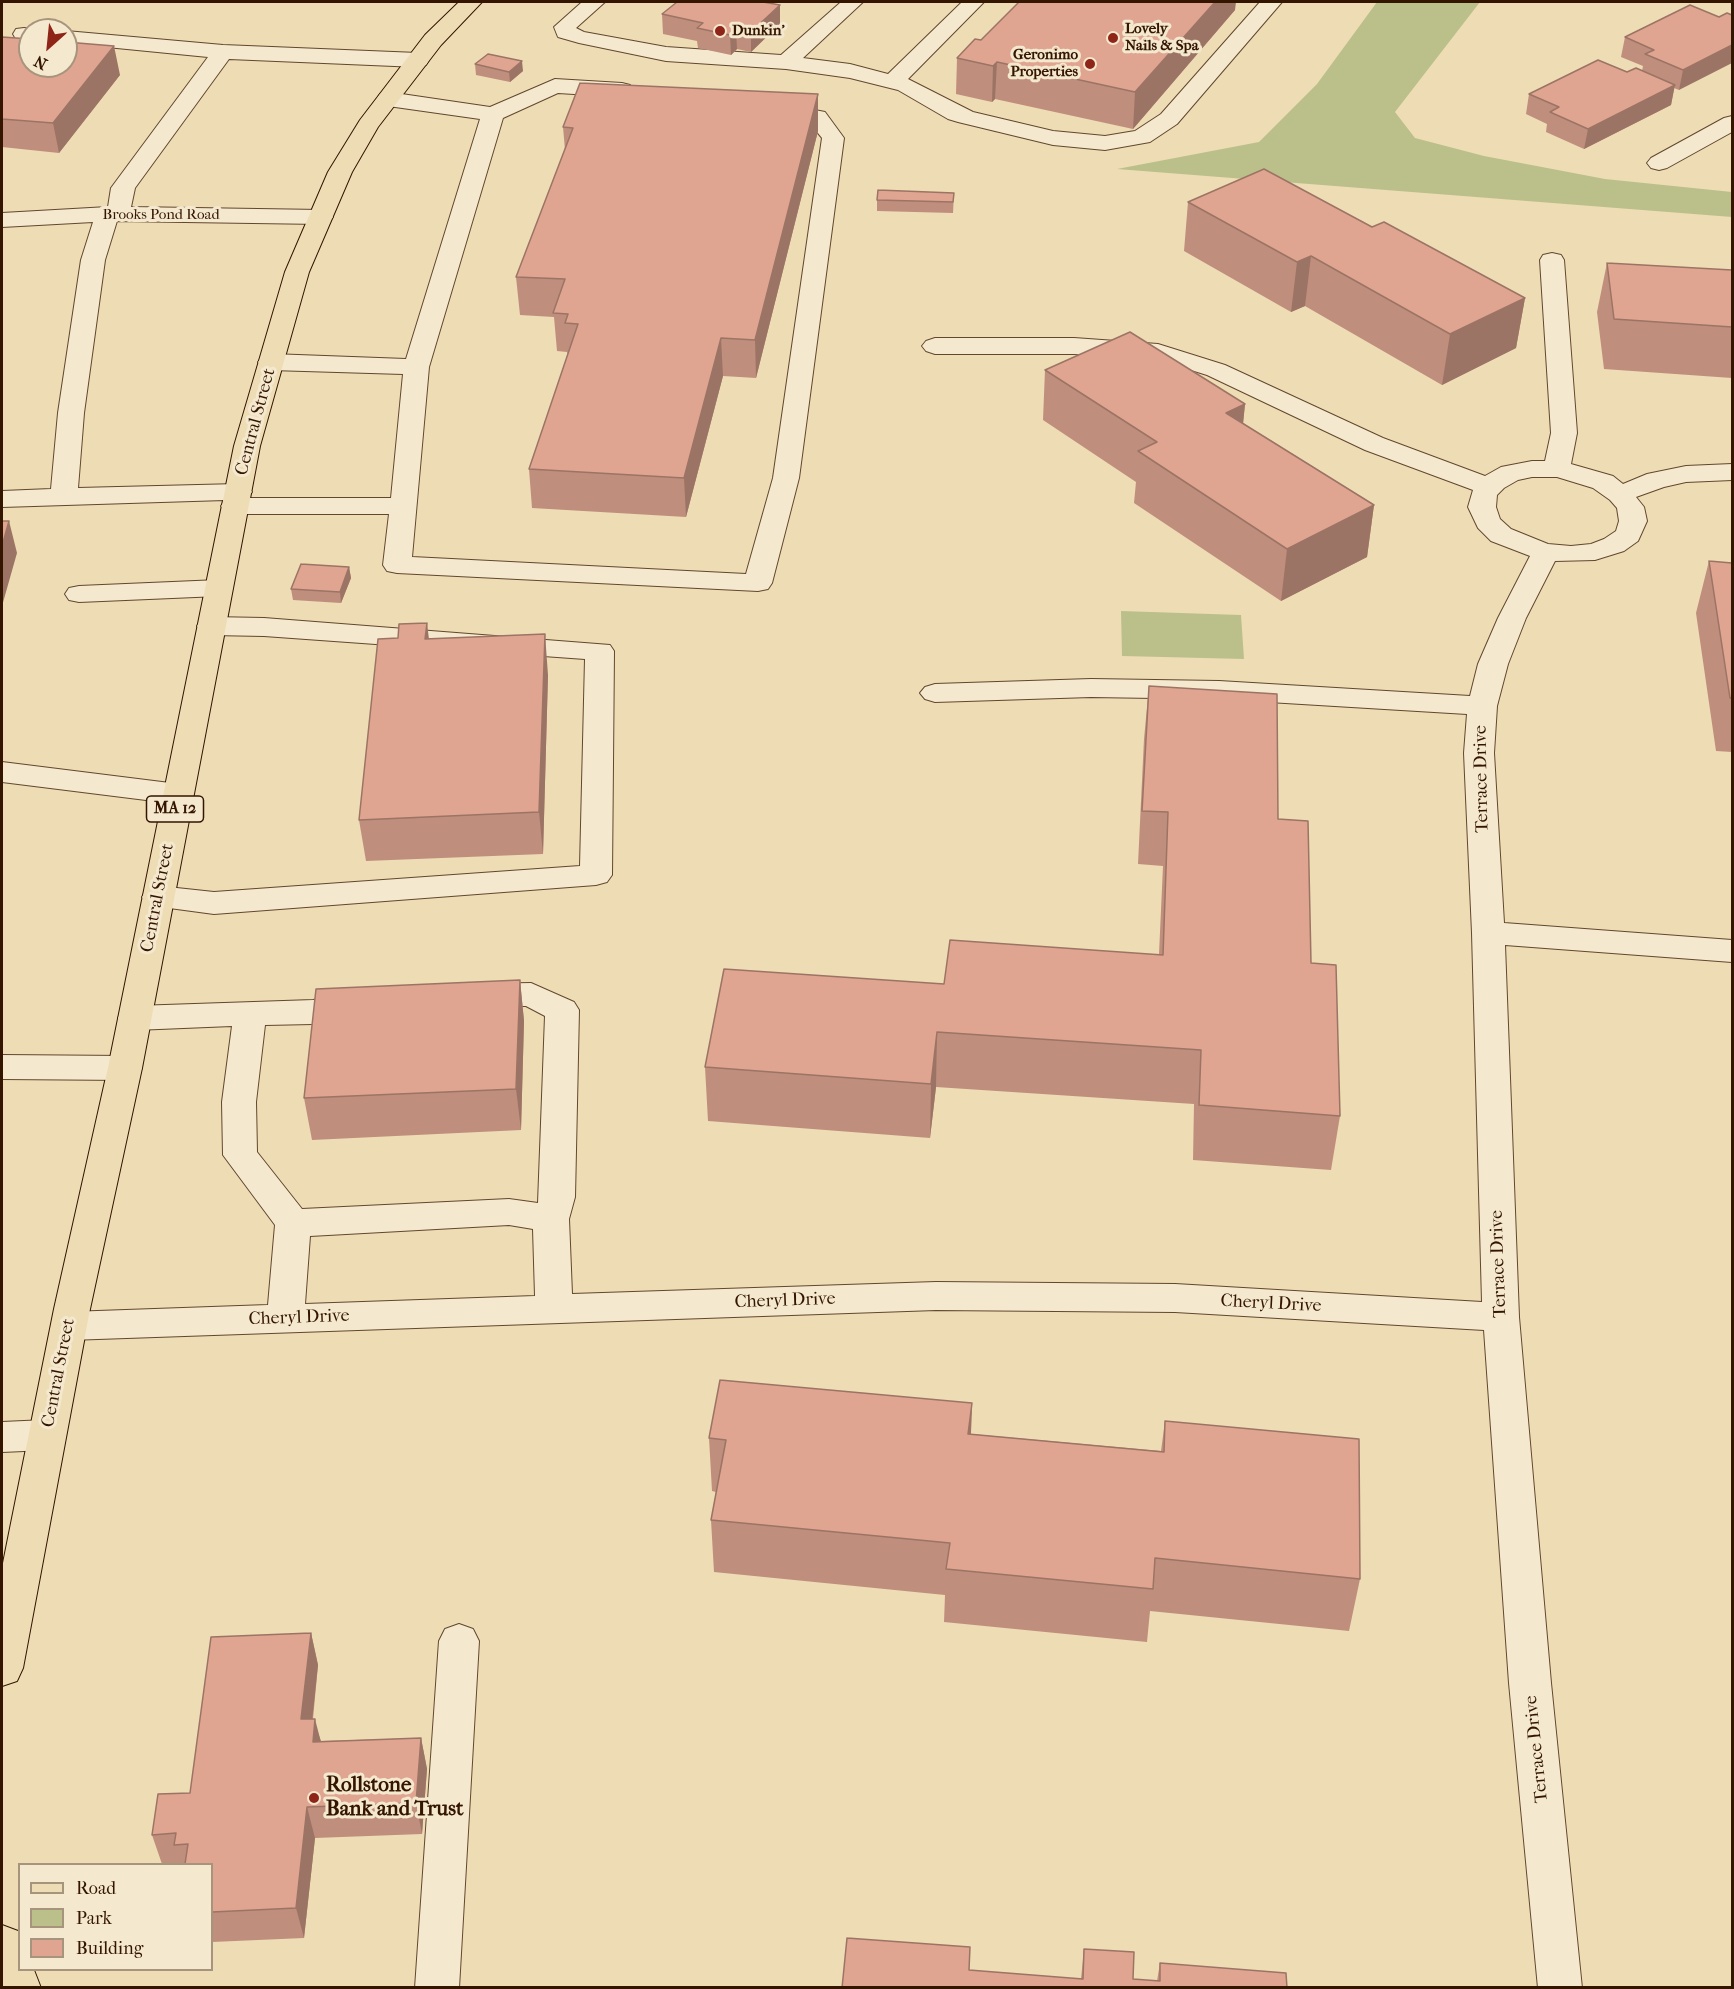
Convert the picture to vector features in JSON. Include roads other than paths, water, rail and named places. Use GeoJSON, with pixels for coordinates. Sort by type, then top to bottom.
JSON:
{"type":"FeatureCollection","features":[{"type":"Feature","properties":{"kind":"main road","name":"Central Street"},"geometry":{"type":"LineString","coordinates":[[2,1668],[46,1435],[125,1068],[247,446],[297,272],[340,172],[368,125],[433,40],[471,2]]}},
{"type":"Feature","properties":{"kind":"main road"},"geometry":{"type":"LineString","coordinates":[[2,1946],[19,1988]]}},
{"type":"Feature","properties":{"kind":"street"},"geometry":{"type":"LineString","coordinates":[[594,2],[566,27],[566,32],[579,37],[652,52],[786,62],[841,70],[906,85],[956,114],[966,117],[1053,138],[1093,143],[1131,141],[1152,132],[1185,103],[1271,2]]}},
{"type":"Feature","properties":{"kind":"street"},"geometry":{"type":"LineString","coordinates":[[818,2],[849,5]]}},
{"type":"Feature","properties":{"kind":"street"},"geometry":{"type":"LineString","coordinates":[[892,81],[974,2]]}},
{"type":"Feature","properties":{"kind":"street"},"geometry":{"type":"LineString","coordinates":[[786,62],[849,5]]}},
{"type":"Feature","properties":{"kind":"street"},"geometry":{"type":"LineString","coordinates":[[612,14],[630,28],[786,62]]}},
{"type":"Feature","properties":{"kind":"street"},"geometry":{"type":"LineString","coordinates":[[78,38],[223,52],[418,60]]}},
{"type":"Feature","properties":{"kind":"street"},"geometry":{"type":"LineString","coordinates":[[64,496],[71,413],[93,260],[123,188],[223,52]]}},
{"type":"Feature","properties":{"kind":"street"},"geometry":{"type":"LineString","coordinates":[[388,99],[493,114],[555,86],[645,91]]}},
{"type":"Feature","properties":{"kind":"street"},"geometry":{"type":"LineString","coordinates":[[493,114],[416,367],[397,565],[758,583],[786,478],[832,138],[817,117],[747,103]]}},
{"type":"Feature","properties":{"kind":"street"},"geometry":{"type":"LineString","coordinates":[[1659,163],[1732,123]]}},
{"type":"Feature","properties":{"kind":"street","name":"Brooks Pond Road"},"geometry":{"type":"LineString","coordinates":[[2,220],[112,214],[321,217]]}},
{"type":"Feature","properties":{"kind":"street"},"geometry":{"type":"LineString","coordinates":[[1552,260],[1564,433],[1557,470]]}},
{"type":"Feature","properties":{"kind":"street"},"geometry":{"type":"LineString","coordinates":[[935,346],[1074,346],[1158,352],[1216,370],[1374,444],[1489,487]]}},
{"type":"Feature","properties":{"kind":"street"},"geometry":{"type":"LineString","coordinates":[[271,362],[416,367]]}},
{"type":"Feature","properties":{"kind":"street"},"geometry":{"type":"LineString","coordinates":[[1532,469],[1557,470],[1592,478],[1620,494],[1630,507],[1633,521],[1628,534],[1614,545],[1595,552],[1571,554],[1546,552],[1522,545],[1501,535],[1488,522],[1482,507],[1484,494],[1489,487],[1510,473],[1532,469]]}},
{"type":"Feature","properties":{"kind":"street"},"geometry":{"type":"LineString","coordinates":[[1620,494],[1675,476],[1732,472]]}},
{"type":"Feature","properties":{"kind":"street"},"geometry":{"type":"LineString","coordinates":[[2,499],[64,496],[236,499],[404,506]]}},
{"type":"Feature","properties":{"kind":"street","name":"Terrace Drive"},"geometry":{"type":"LineString","coordinates":[[1546,552],[1512,618],[1493,664],[1482,706],[1479,753],[1488,933],[1501,1317],[1530,1683],[1560,1988]]}},
{"type":"Feature","properties":{"kind":"street"},"geometry":{"type":"LineString","coordinates":[[79,594],[219,588]]}},
{"type":"Feature","properties":{"kind":"street"},"geometry":{"type":"LineString","coordinates":[[158,897],[214,903],[596,875],[600,651],[264,627],[211,626]]}},
{"type":"Feature","properties":{"kind":"street"},"geometry":{"type":"LineString","coordinates":[[935,693],[1091,688],[1218,690],[1348,696],[1482,706]]}},
{"type":"Feature","properties":{"kind":"street"},"geometry":{"type":"LineString","coordinates":[[2,772],[178,794]]}},
{"type":"Feature","properties":{"kind":"street"},"geometry":{"type":"LineString","coordinates":[[1488,933],[1732,951]]}},
{"type":"Feature","properties":{"kind":"street"},"geometry":{"type":"LineString","coordinates":[[442,995],[531,994],[561,1010],[557,1197],[551,1219],[554,1309]]}},
{"type":"Feature","properties":{"kind":"street"},"geometry":{"type":"LineString","coordinates":[[135,1018],[313,1012],[383,1003]]}},
{"type":"Feature","properties":{"kind":"street"},"geometry":{"type":"LineString","coordinates":[[250,1015],[239,1102],[240,1155],[293,1223],[285,1318]]}},
{"type":"Feature","properties":{"kind":"street"},"geometry":{"type":"LineString","coordinates":[[2,1067],[125,1068]]}},
{"type":"Feature","properties":{"kind":"street"},"geometry":{"type":"LineString","coordinates":[[293,1223],[509,1212],[551,1219]]}},
{"type":"Feature","properties":{"kind":"street","name":"Cheryl Drive"},"geometry":{"type":"LineString","coordinates":[[69,1326],[924,1296],[1175,1299],[1501,1317]]}},
{"type":"Feature","properties":{"kind":"street"},"geometry":{"type":"LineString","coordinates":[[2,1437],[46,1435]]}},
{"type":"Feature","properties":{"kind":"street"},"geometry":{"type":"LineString","coordinates":[[437,1988],[459,1641]]}},
{"type":"Feature","properties":{"kind":"place","name":"Dunkin'"},"geometry":{"type":"Point","coordinates":[720,31]}},
{"type":"Feature","properties":{"kind":"place","name":"Lovely Nails & Spa"},"geometry":{"type":"Point","coordinates":[1113,38]}},
{"type":"Feature","properties":{"kind":"place","name":"Geronimo Properties"},"geometry":{"type":"Point","coordinates":[1090,64]}},
{"type":"Feature","properties":{"kind":"place","name":"Rollstone Bank and Trust"},"geometry":{"type":"Point","coordinates":[314,1798]}}]}
